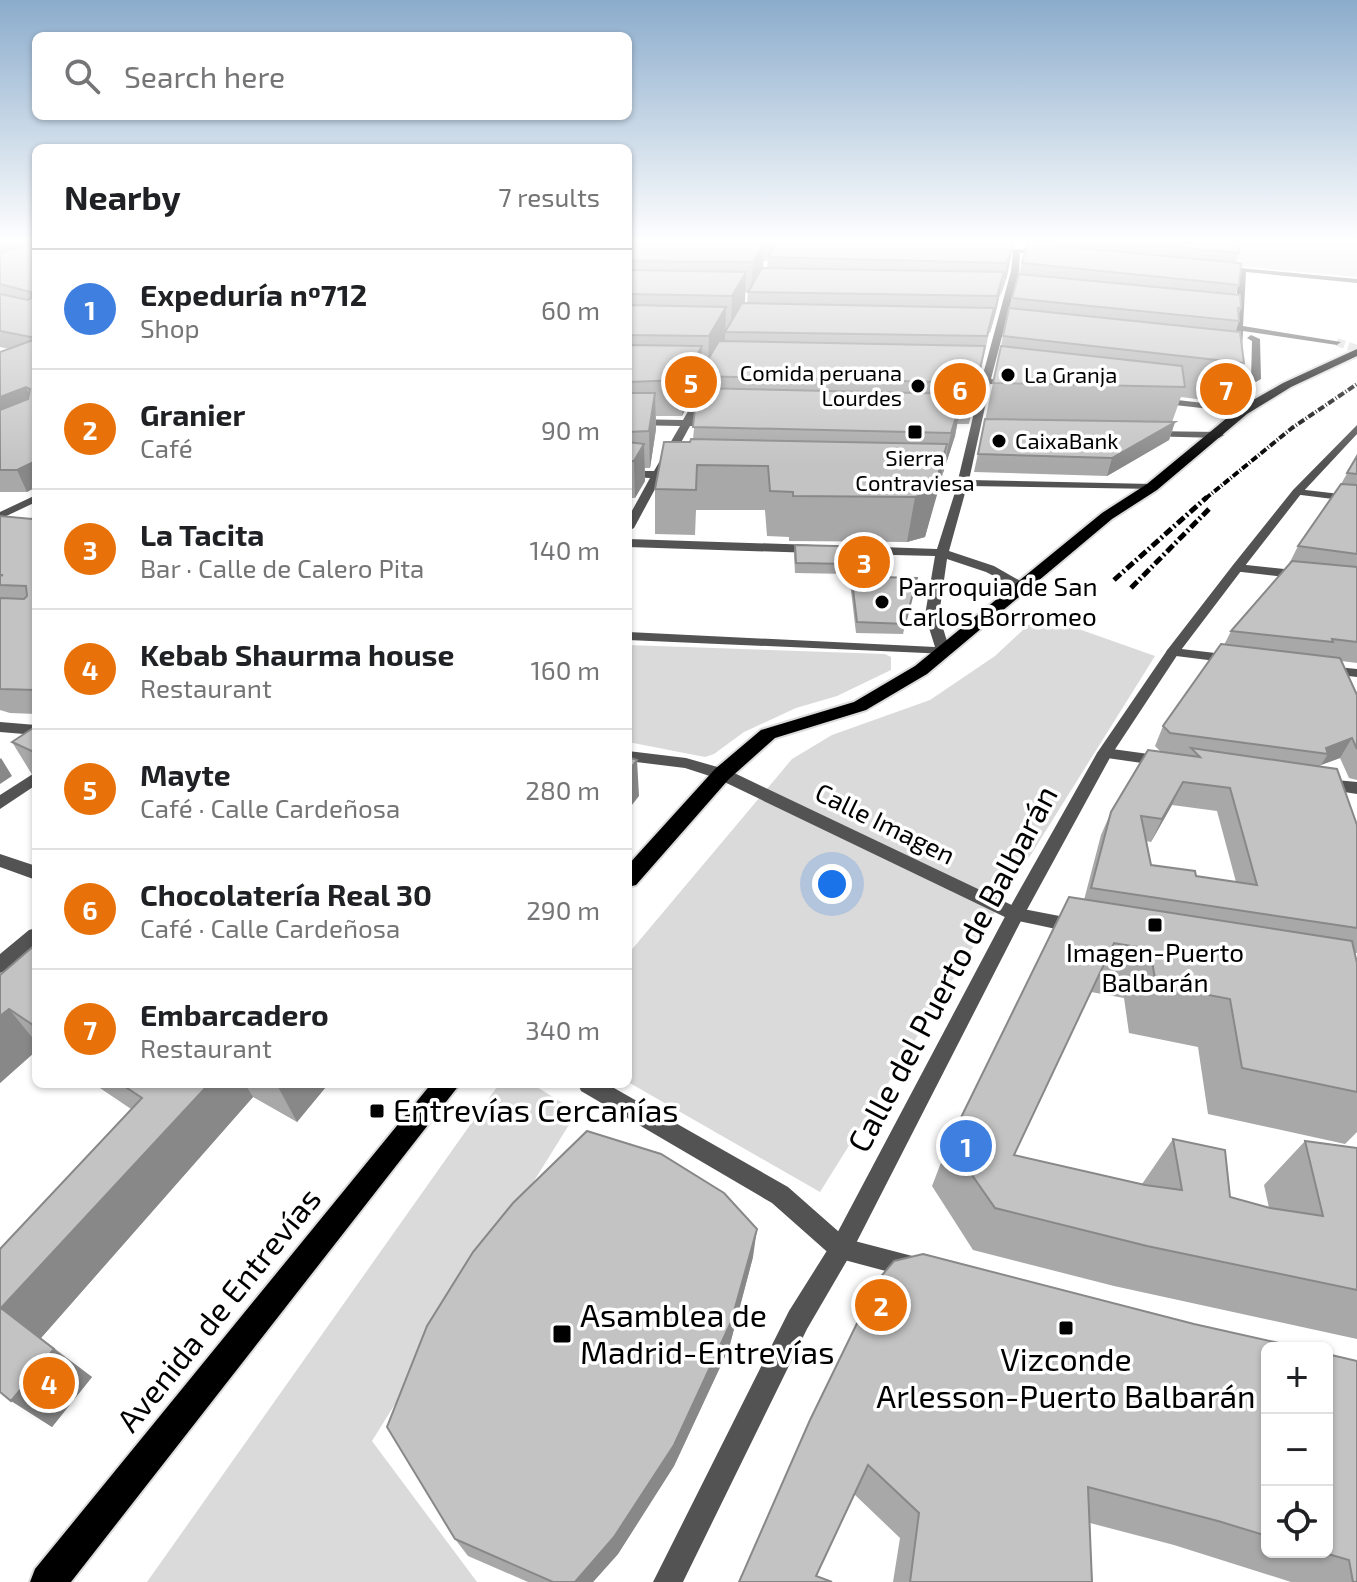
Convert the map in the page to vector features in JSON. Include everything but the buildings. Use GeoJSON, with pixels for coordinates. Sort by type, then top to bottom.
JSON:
{"type":"FeatureCollection","features":[{"type":"Feature","properties":{"kind":"main road"},"geometry":{"type":"LineString","coordinates":[[632,875],[722,774],[768,734],[860,706],[901,684],[1107,516],[1152,487],[1219,435],[1243,411],[1301,377],[1357,352]]}},
{"type":"Feature","properties":{"kind":"main road","name":"Avenida de Entrevías"},"geometry":{"type":"LineString","coordinates":[[48,1582],[444,1088]]}},
{"type":"Feature","properties":{"kind":"street"},"geometry":{"type":"LineString","coordinates":[[632,636],[943,651],[932,615],[942,553],[979,430],[1002,316]]}},
{"type":"Feature","properties":{"kind":"street"},"geometry":{"type":"LineString","coordinates":[[1152,400],[1243,411],[1232,365],[1240,328],[1239,316]]}},
{"type":"Feature","properties":{"kind":"street"},"geometry":{"type":"LineString","coordinates":[[1220,326],[1337,342]]}},
{"type":"Feature","properties":{"kind":"street"},"geometry":{"type":"LineString","coordinates":[[1251,338],[1256,339],[1256,379]]}},
{"type":"Feature","properties":{"kind":"street"},"geometry":{"type":"LineString","coordinates":[[979,339],[1010,341]]}},
{"type":"Feature","properties":{"kind":"street"},"geometry":{"type":"LineString","coordinates":[[632,521],[713,375]]}},
{"type":"Feature","properties":{"kind":"street"},"geometry":{"type":"LineString","coordinates":[[942,378],[988,379],[1032,385]]}},
{"type":"Feature","properties":{"kind":"street"},"geometry":{"type":"LineString","coordinates":[[632,422],[732,424]]}},
{"type":"Feature","properties":{"kind":"street"},"geometry":{"type":"LineString","coordinates":[[958,429],[979,430]]}},
{"type":"Feature","properties":{"kind":"street","name":"Calle del Puerto de Balbarán"},"geometry":{"type":"LineString","coordinates":[[668,1582],[798,1320],[841,1249],[1015,914],[1105,753],[1173,652],[1237,568],[1297,492],[1355,431]]}},
{"type":"Feature","properties":{"kind":"street"},"geometry":{"type":"LineString","coordinates":[[1135,433],[1219,435]]}},
{"type":"Feature","properties":{"kind":"street"},"geometry":{"type":"LineString","coordinates":[[632,474],[689,475]]}},
{"type":"Feature","properties":{"kind":"street"},"geometry":{"type":"LineString","coordinates":[[909,482],[1152,487]]}},
{"type":"Feature","properties":{"kind":"street"},"geometry":{"type":"LineString","coordinates":[[1297,492],[1357,499]]}},
{"type":"Feature","properties":{"kind":"street"},"geometry":{"type":"LineString","coordinates":[[0,516],[32,500]]}},
{"type":"Feature","properties":{"kind":"street"},"geometry":{"type":"LineString","coordinates":[[632,543],[831,549]]}},
{"type":"Feature","properties":{"kind":"street"},"geometry":{"type":"LineString","coordinates":[[846,550],[942,553],[990,569],[1023,586]]}},
{"type":"Feature","properties":{"kind":"street"},"geometry":{"type":"LineString","coordinates":[[1237,568],[1310,576]]}},
{"type":"Feature","properties":{"kind":"street"},"geometry":{"type":"LineString","coordinates":[[1173,652],[1250,661]]}},
{"type":"Feature","properties":{"kind":"street"},"geometry":{"type":"LineString","coordinates":[[1311,668],[1357,673]]}},
{"type":"Feature","properties":{"kind":"street"},"geometry":{"type":"LineString","coordinates":[[0,727],[32,730]]}},
{"type":"Feature","properties":{"kind":"street"},"geometry":{"type":"LineString","coordinates":[[1105,753],[1174,762]]}},
{"type":"Feature","properties":{"kind":"street","name":"Calle Imagen"},"geometry":{"type":"LineString","coordinates":[[632,756],[686,763],[722,774],[1015,914],[1098,930]]}},
{"type":"Feature","properties":{"kind":"street"},"geometry":{"type":"LineString","coordinates":[[0,803],[32,780]]}},
{"type":"Feature","properties":{"kind":"street"},"geometry":{"type":"LineString","coordinates":[[1311,782],[1357,788]]}},
{"type":"Feature","properties":{"kind":"street"},"geometry":{"type":"LineString","coordinates":[[0,860],[32,872]]}},
{"type":"Feature","properties":{"kind":"street"},"geometry":{"type":"LineString","coordinates":[[0,965],[32,938]]}},
{"type":"Feature","properties":{"kind":"street"},"geometry":{"type":"LineString","coordinates":[[595,1088],[780,1195],[841,1249],[929,1270]]}},
{"type":"Feature","properties":{"kind":"shaded area"},"geometry":{"type":"Polygon","coordinates":[[[1039,615],[1155,656],[820,1192],[632,1084],[632,949],[792,759],[832,735],[930,700],[995,656],[1039,615]]]}},
{"type":"Feature","properties":{"kind":"shaded area"},"geometry":{"type":"Polygon","coordinates":[[[632,645],[885,654],[891,657],[891,670],[837,696],[796,708],[744,732],[705,757],[632,743],[632,645]]]}},
{"type":"Feature","properties":{"kind":"shaded area"},"geometry":{"type":"Polygon","coordinates":[[[496,1088],[538,1088],[577,1112],[372,1441],[477,1582],[147,1582],[496,1088]]]}},
{"type":"Feature","properties":{"kind":"tunnel"},"geometry":{"type":"LineString","coordinates":[[1337,342],[1357,349]]}},
{"type":"Feature","properties":{"kind":"railway"},"geometry":{"type":"LineString","coordinates":[[1205,499],[1292,428],[1357,384]]}},
{"type":"Feature","properties":{"kind":"railway"},"geometry":{"type":"LineString","coordinates":[[1114,580],[1207,497]]}},
{"type":"Feature","properties":{"kind":"railway"},"geometry":{"type":"LineString","coordinates":[[1131,588],[1210,508]]}},
{"type":"Feature","properties":{"kind":"place","name":"La Granja"},"geometry":{"type":"Point","coordinates":[1008,375]}},
{"type":"Feature","properties":{"kind":"place","name":"Mayte"},"geometry":{"type":"Point","coordinates":[691,382]}},
{"type":"Feature","properties":{"kind":"place","name":"Comida peruana Lourdes"},"geometry":{"type":"Point","coordinates":[918,386]}},
{"type":"Feature","properties":{"kind":"place","name":"Chocolatería Real 30"},"geometry":{"type":"Point","coordinates":[960,389]}},
{"type":"Feature","properties":{"kind":"place","name":"Embarcadero"},"geometry":{"type":"Point","coordinates":[1226,389]}},
{"type":"Feature","properties":{"kind":"place","name":"Sierra Contraviesa"},"geometry":{"type":"Point","coordinates":[915,432]}},
{"type":"Feature","properties":{"kind":"place","name":"CaixaBank"},"geometry":{"type":"Point","coordinates":[999,441]}},
{"type":"Feature","properties":{"kind":"place","name":"La Tacita"},"geometry":{"type":"Point","coordinates":[864,562]}},
{"type":"Feature","properties":{"kind":"place","name":"Parroquia de San Carlos Borromeo"},"geometry":{"type":"Point","coordinates":[882,602]}},
{"type":"Feature","properties":{"kind":"place","name":"Imagen-Puerto Balbarán"},"geometry":{"type":"Point","coordinates":[1155,925]}},
{"type":"Feature","properties":{"kind":"place","name":"Entrevías Cercanías"},"geometry":{"type":"Point","coordinates":[377,1111]}},
{"type":"Feature","properties":{"kind":"place","name":"Expeduría nº712"},"geometry":{"type":"Point","coordinates":[966,1146]}},
{"type":"Feature","properties":{"kind":"place","name":"Granier"},"geometry":{"type":"Point","coordinates":[881,1305]}},
{"type":"Feature","properties":{"kind":"place","name":"Vizconde Arlesson-Puerto Balbarán"},"geometry":{"type":"Point","coordinates":[1066,1328]}},
{"type":"Feature","properties":{"kind":"place","name":"Asamblea de Madrid-Entrevías"},"geometry":{"type":"Point","coordinates":[562,1334]}},
{"type":"Feature","properties":{"kind":"place","name":"Kebab Shaurma house"},"geometry":{"type":"Point","coordinates":[49,1383]}}]}
